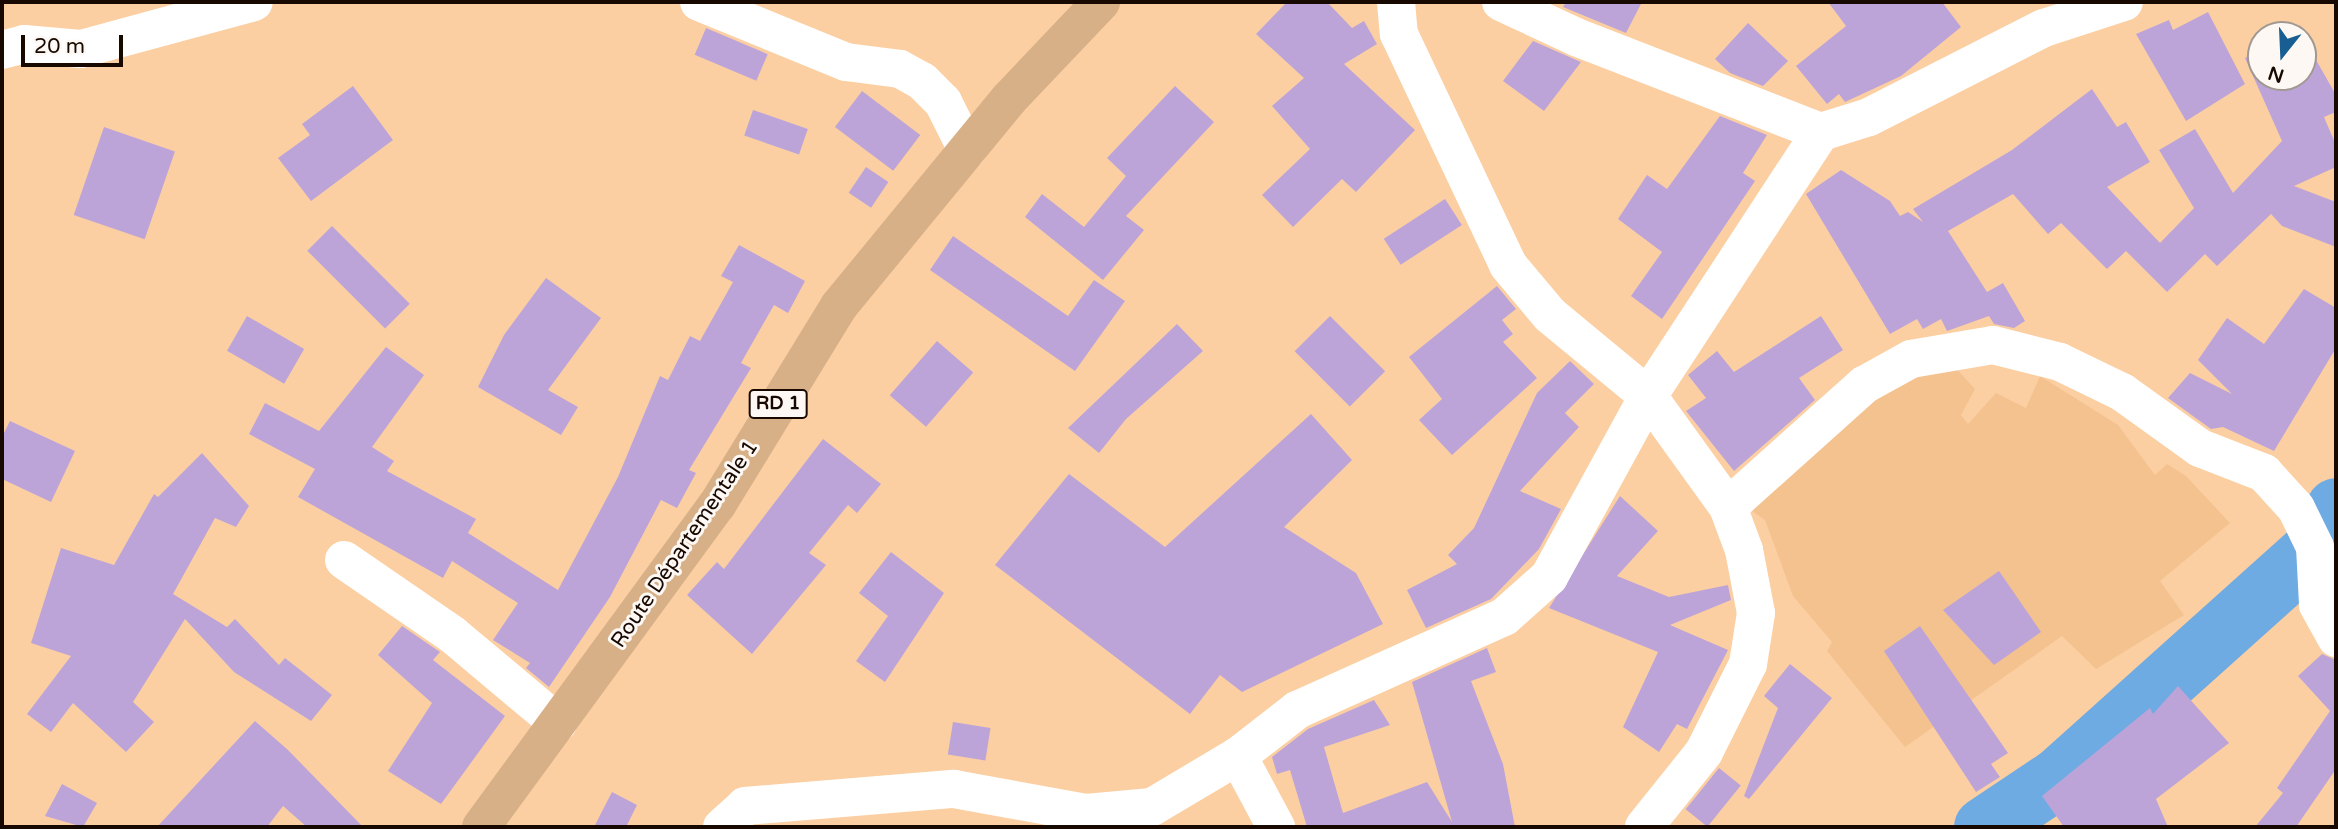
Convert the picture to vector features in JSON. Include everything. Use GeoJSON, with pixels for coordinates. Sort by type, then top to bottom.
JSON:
{"type":"FeatureCollection","features":[{"type":"Feature","properties":{"kind":"main road","name":"Route Départementale 1"},"geometry":{"type":"LineString","coordinates":[[481,827],[716,505],[839,306],[967,150],[1101,2]]}},
{"type":"Feature","properties":{"kind":"street"},"geometry":{"type":"LineString","coordinates":[[2,50],[24,44],[81,49],[254,2]]}},
{"type":"Feature","properties":{"kind":"street"},"geometry":{"type":"LineString","coordinates":[[699,2],[846,62],[900,69],[922,81],[943,102],[967,150]]}},
{"type":"Feature","properties":{"kind":"street"},"geometry":{"type":"LineString","coordinates":[[1396,2],[1399,34],[1508,265],[1550,315],[1648,396],[1728,507],[1756,613],[1748,664],[1704,752],[1644,827]]}},
{"type":"Feature","properties":{"kind":"street"},"geometry":{"type":"LineString","coordinates":[[1501,2],[1576,37],[1821,132],[1869,117],[2044,28],[2124,2]]}},
{"type":"Feature","properties":{"kind":"street"},"geometry":{"type":"LineString","coordinates":[[722,827],[745,806],[954,789],[1086,813],[1152,807],[1238,756],[1297,710],[1504,617],[1549,577],[1648,396],[1821,132]]}},
{"type":"Feature","properties":{"kind":"street"},"geometry":{"type":"LineString","coordinates":[[1728,507],[1864,385],[1911,359],[1993,345],[2060,362],[2122,392],[2200,448],[2264,473],[2296,508],[2315,547],[2318,605],[2336,638]]}},
{"type":"Feature","properties":{"kind":"street"},"geometry":{"type":"LineString","coordinates":[[344,560],[453,635],[558,723]]}},
{"type":"Feature","properties":{"kind":"street"},"geometry":{"type":"LineString","coordinates":[[1238,756],[1276,827]]}},
{"type":"Feature","properties":{"kind":"shaded area"},"geometry":{"type":"Polygon","coordinates":[[[1950,362],[1975,389],[1961,415],[1968,424],[1996,393],[2026,408],[2040,376],[2118,425],[2155,475],[2167,464],[2186,476],[2230,523],[2160,581],[2184,615],[2096,669],[2062,636],[1905,747],[1827,651],[1832,642],[1793,596],[1765,520],[1742,504],[1861,399],[1950,362]]]}},
{"type":"Feature","properties":{"kind":"building"},"geometry":{"type":"Polygon","coordinates":[[[1287,2],[1327,2],[1352,28],[1364,21],[1377,44],[1344,64],[1415,130],[1356,192],[1342,179],[1293,227],[1262,195],[1310,149],[1272,106],[1304,78],[1256,34],[1287,2]]]}},
{"type":"Feature","properties":{"kind":"building"},"geometry":{"type":"Polygon","coordinates":[[[1566,2],[1642,2],[1626,33],[1563,7],[1566,2]]]}},
{"type":"Feature","properties":{"kind":"building"},"geometry":{"type":"Polygon","coordinates":[[[1828,2],[1942,2],[1961,27],[1901,76],[1845,102],[1839,94],[1827,104],[1796,66],[1846,26],[1828,2]]]}},
{"type":"Feature","properties":{"kind":"building"},"geometry":{"type":"Polygon","coordinates":[[[2208,12],[2245,84],[2186,121],[2136,34],[2169,20],[2173,30],[2208,12]]]}},
{"type":"Feature","properties":{"kind":"building"},"geometry":{"type":"Polygon","coordinates":[[[1748,23],[1788,61],[1763,86],[1730,73],[1715,59],[1748,23]]]}},
{"type":"Feature","properties":{"kind":"building"},"geometry":{"type":"Polygon","coordinates":[[[706,28],[768,54],[756,81],[695,55],[706,28]]]}},
{"type":"Feature","properties":{"kind":"building"},"geometry":{"type":"Polygon","coordinates":[[[1533,41],[1581,62],[1544,111],[1503,81],[1533,41]]]}},
{"type":"Feature","properties":{"kind":"building"},"geometry":{"type":"Polygon","coordinates":[[[2317,62],[2336,95],[2336,112],[2324,117],[2336,145],[2336,167],[2294,186],[2336,202],[2336,247],[2282,226],[2271,214],[2217,266],[2205,254],[2167,292],[2126,251],[2107,269],[2061,223],[2048,234],[2013,194],[1948,231],[1987,292],[2003,283],[2025,321],[2014,328],[1994,324],[1989,316],[1947,331],[1941,319],[1923,329],[1917,319],[1890,334],[1806,194],[1841,170],[1890,201],[1900,216],[1908,212],[1923,222],[1913,209],[2012,150],[2092,89],[2117,127],[2126,122],[2150,162],[2107,187],[2160,243],[2194,208],[2159,150],[2195,129],[2233,193],[2282,141],[2260,91],[2317,91],[2317,62]]]}},
{"type":"Feature","properties":{"kind":"building"},"geometry":{"type":"Polygon","coordinates":[[[353,86],[393,140],[311,201],[278,158],[310,135],[302,124],[353,86]]]}},
{"type":"Feature","properties":{"kind":"building"},"geometry":{"type":"Polygon","coordinates":[[[1175,86],[1214,122],[1126,216],[1144,230],[1103,280],[1025,217],[1042,194],[1084,227],[1126,176],[1107,158],[1175,86]]]}},
{"type":"Feature","properties":{"kind":"building"},"geometry":{"type":"Polygon","coordinates":[[[862,91],[920,135],[893,171],[835,127],[862,91]]]}},
{"type":"Feature","properties":{"kind":"building"},"geometry":{"type":"Polygon","coordinates":[[[753,110],[808,129],[799,154],[744,136],[753,110]]]}},
{"type":"Feature","properties":{"kind":"building"},"geometry":{"type":"Polygon","coordinates":[[[1720,116],[1767,135],[1743,173],[1755,181],[1662,319],[1631,296],[1662,252],[1618,219],[1647,175],[1667,189],[1720,116]]]}},
{"type":"Feature","properties":{"kind":"building"},"geometry":{"type":"Polygon","coordinates":[[[104,127],[175,151],[145,239],[74,215],[104,127]]]}},
{"type":"Feature","properties":{"kind":"building"},"geometry":{"type":"Polygon","coordinates":[[[866,167],[888,182],[871,208],[849,193],[866,167]]]}},
{"type":"Feature","properties":{"kind":"building"},"geometry":{"type":"Polygon","coordinates":[[[1445,199],[1462,225],[1401,265],[1384,239],[1445,199]]]}},
{"type":"Feature","properties":{"kind":"building"},"geometry":{"type":"Polygon","coordinates":[[[332,226],[410,304],[385,329],[307,251],[332,226]]]}},
{"type":"Feature","properties":{"kind":"building"},"geometry":{"type":"Polygon","coordinates":[[[953,236],[1068,316],[1094,280],[1125,301],[1075,371],[930,270],[953,236]]]}},
{"type":"Feature","properties":{"kind":"building"},"geometry":{"type":"Polygon","coordinates":[[[739,245],[805,281],[788,313],[774,305],[741,363],[751,368],[689,470],[696,473],[677,508],[661,500],[610,597],[549,687],[526,668],[530,663],[493,640],[518,603],[452,561],[443,578],[298,497],[315,469],[249,434],[265,403],[319,431],[386,347],[424,375],[372,447],[394,461],[387,471],[476,519],[468,533],[558,590],[618,477],[660,376],[668,380],[690,336],[700,341],[733,282],[721,276],[739,245]]]}},
{"type":"Feature","properties":{"kind":"building"},"geometry":{"type":"Polygon","coordinates":[[[546,278],[601,318],[548,390],[578,407],[561,435],[478,387],[504,335],[546,278]]]}},
{"type":"Feature","properties":{"kind":"building"},"geometry":{"type":"Polygon","coordinates":[[[1497,286],[1516,309],[1502,320],[1513,334],[1503,342],[1537,378],[1452,455],[1419,420],[1442,399],[1409,357],[1497,286]]]}},
{"type":"Feature","properties":{"kind":"building"},"geometry":{"type":"Polygon","coordinates":[[[2304,289],[2336,308],[2336,348],[2274,451],[2223,427],[2211,429],[2168,398],[2190,373],[2232,394],[2198,360],[2227,318],[2264,344],[2304,289]]]}},
{"type":"Feature","properties":{"kind":"building"},"geometry":{"type":"Polygon","coordinates":[[[247,316],[304,349],[284,384],[227,351],[247,316]]]}},
{"type":"Feature","properties":{"kind":"building"},"geometry":{"type":"Polygon","coordinates":[[[1330,316],[1385,371],[1350,407],[1295,351],[1330,316]]]}},
{"type":"Feature","properties":{"kind":"building"},"geometry":{"type":"Polygon","coordinates":[[[1821,316],[1843,350],[1799,378],[1815,400],[1734,471],[1686,411],[1706,398],[1688,375],[1717,351],[1734,372],[1821,316]]]}},
{"type":"Feature","properties":{"kind":"building"},"geometry":{"type":"Polygon","coordinates":[[[1177,324],[1203,351],[1126,419],[1099,453],[1068,428],[1177,324]]]}},
{"type":"Feature","properties":{"kind":"building"},"geometry":{"type":"Polygon","coordinates":[[[937,341],[973,372],[926,427],[890,395],[937,341]]]}},
{"type":"Feature","properties":{"kind":"building"},"geometry":{"type":"Polygon","coordinates":[[[1570,361],[1594,384],[1565,413],[1579,427],[1520,491],[1561,509],[1539,549],[1491,599],[1426,628],[1407,590],[1457,564],[1448,555],[1474,528],[1537,393],[1570,361]]]}},
{"type":"Feature","properties":{"kind":"building"},"geometry":{"type":"Polygon","coordinates":[[[1311,414],[1352,460],[1284,527],[1356,573],[1383,624],[1242,692],[1220,675],[1190,714],[995,565],[1069,474],[1165,547],[1311,414]]]}},
{"type":"Feature","properties":{"kind":"building"},"geometry":{"type":"Polygon","coordinates":[[[10,421],[75,451],[51,502],[2,479],[2,437],[10,421]]]}},
{"type":"Feature","properties":{"kind":"building"},"geometry":{"type":"Polygon","coordinates":[[[823,439],[881,484],[857,513],[848,505],[809,553],[826,565],[752,654],[687,595],[717,562],[724,569],[823,439]]]}},
{"type":"Feature","properties":{"kind":"building"},"geometry":{"type":"Polygon","coordinates":[[[202,453],[249,506],[236,527],[215,518],[173,594],[227,627],[235,619],[279,665],[285,658],[332,695],[311,721],[234,672],[185,619],[133,702],[154,722],[126,752],[73,703],[51,732],[27,714],[71,656],[31,643],[61,548],[114,565],[154,494],[158,497],[202,453]]]}},
{"type":"Feature","properties":{"kind":"building"},"geometry":{"type":"Polygon","coordinates":[[[1620,496],[1658,531],[1617,576],[1669,597],[1728,585],[1731,600],[1670,625],[1728,650],[1687,729],[1677,724],[1659,752],[1623,727],[1658,652],[1549,608],[1620,496]]]}},
{"type":"Feature","properties":{"kind":"building"},"geometry":{"type":"Polygon","coordinates":[[[891,552],[944,593],[885,682],[856,661],[888,616],[859,593],[891,552]]]}},
{"type":"Feature","properties":{"kind":"building"},"geometry":{"type":"Polygon","coordinates":[[[1999,571],[2041,632],[1994,665],[1943,610],[1999,571]]]}},
{"type":"Feature","properties":{"kind":"building"},"geometry":{"type":"Polygon","coordinates":[[[402,626],[440,652],[433,660],[505,716],[441,804],[388,771],[432,703],[378,655],[402,626]]]}},
{"type":"Feature","properties":{"kind":"building"},"geometry":{"type":"Polygon","coordinates":[[[1920,626],[2008,753],[1991,764],[2000,777],[1976,792],[1884,651],[1920,626]]]}},
{"type":"Feature","properties":{"kind":"building"},"geometry":{"type":"Polygon","coordinates":[[[1487,648],[1496,672],[1471,681],[1503,764],[1515,827],[1307,827],[1290,770],[1277,774],[1272,757],[1308,729],[1374,700],[1390,725],[1324,747],[1343,813],[1427,782],[1452,822],[1412,682],[1487,648]]]}},
{"type":"Feature","properties":{"kind":"building"},"geometry":{"type":"Polygon","coordinates":[[[2322,654],[2336,660],[2336,769],[2296,827],[2255,827],[2283,793],[2277,788],[2330,711],[2298,676],[2322,654]]]}},
{"type":"Feature","properties":{"kind":"building"},"geometry":{"type":"Polygon","coordinates":[[[1790,664],[1832,698],[1749,799],[1744,796],[1778,708],[1764,696],[1790,664]]]}},
{"type":"Feature","properties":{"kind":"building"},"geometry":{"type":"Polygon","coordinates":[[[2178,686],[2229,743],[2156,799],[2168,827],[2064,827],[2042,796],[2150,708],[2153,714],[2178,686]]]}},
{"type":"Feature","properties":{"kind":"building"},"geometry":{"type":"Polygon","coordinates":[[[255,721],[288,750],[363,827],[307,827],[283,806],[267,827],[157,827],[255,721]]]}},
{"type":"Feature","properties":{"kind":"building"},"geometry":{"type":"Polygon","coordinates":[[[953,722],[991,728],[985,761],[948,755],[953,722]]]}},
{"type":"Feature","properties":{"kind":"building"},"geometry":{"type":"Polygon","coordinates":[[[1719,768],[1741,786],[1707,827],[1686,809],[1719,768]]]}},
{"type":"Feature","properties":{"kind":"building"},"geometry":{"type":"Polygon","coordinates":[[[62,784],[97,803],[83,827],[45,816],[62,784]]]}},
{"type":"Feature","properties":{"kind":"building"},"geometry":{"type":"Polygon","coordinates":[[[612,792],[637,805],[626,827],[594,827],[612,792]]]}},
{"type":"Feature","properties":{"kind":"waterway"},"geometry":{"type":"LineString","coordinates":[[1984,827],[2059,777],[2315,547],[2336,508]]}}]}
